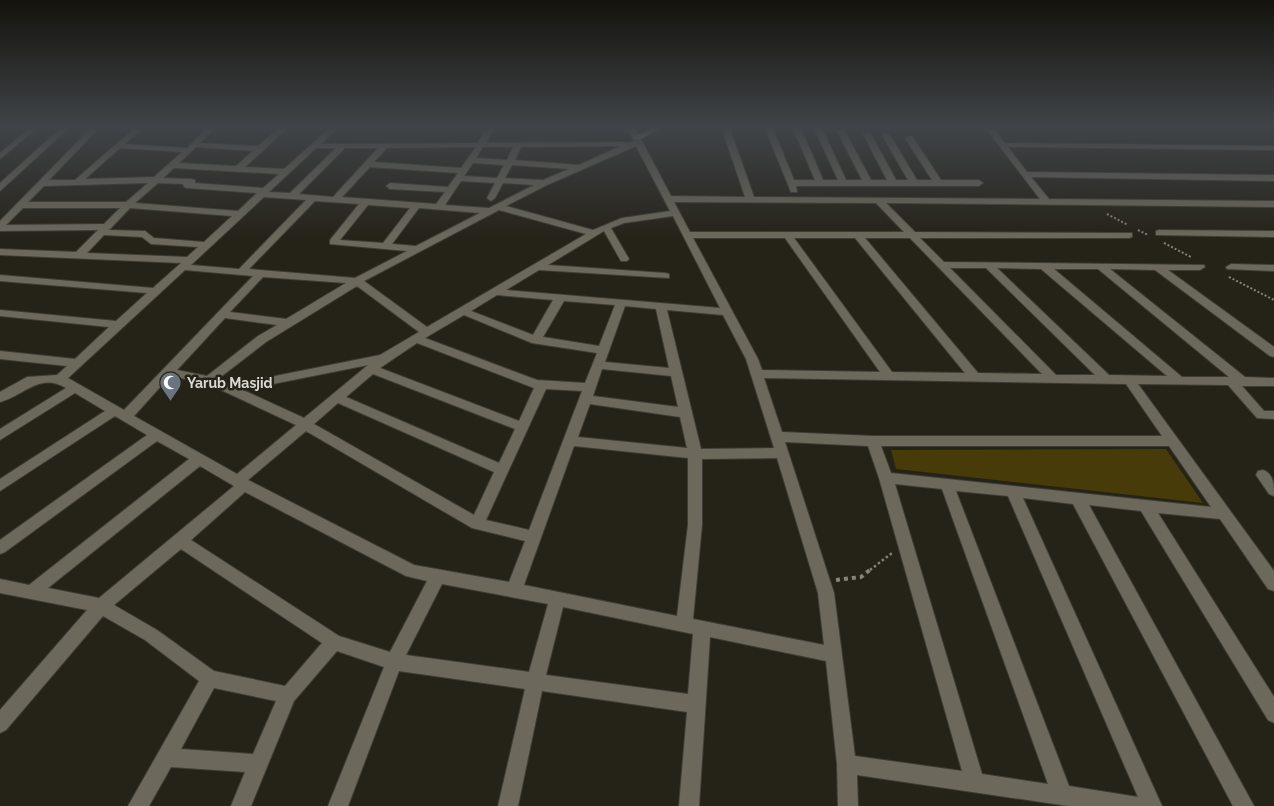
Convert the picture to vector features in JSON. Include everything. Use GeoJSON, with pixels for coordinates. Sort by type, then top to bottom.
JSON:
{"type":"FeatureCollection","features":[{"type":"Feature","properties":{"kind":"street"},"geometry":{"type":"LineString","coordinates":[[0,188],[26,164]]}},
{"type":"Feature","properties":{"kind":"street"},"geometry":{"type":"LineString","coordinates":[[0,227],[61,164]]}},
{"type":"Feature","properties":{"kind":"street"},"geometry":{"type":"LineString","coordinates":[[76,182],[98,164]]}},
{"type":"Feature","properties":{"kind":"street"},"geometry":{"type":"LineString","coordinates":[[79,255],[128,204],[172,164],[285,172]]}},
{"type":"Feature","properties":{"kind":"street"},"geometry":{"type":"LineString","coordinates":[[238,169],[244,164]]}},
{"type":"Feature","properties":{"kind":"street"},"geometry":{"type":"LineString","coordinates":[[60,379],[294,164]]}},
{"type":"Feature","properties":{"kind":"street"},"geometry":{"type":"LineString","coordinates":[[292,196],[325,164]]}},
{"type":"Feature","properties":{"kind":"street"},"geometry":{"type":"LineString","coordinates":[[336,199],[368,164],[398,177],[450,190]]}},
{"type":"Feature","properties":{"kind":"street"},"geometry":{"type":"LineString","coordinates":[[439,207],[468,164]]}},
{"type":"Feature","properties":{"kind":"street"},"geometry":{"type":"LineString","coordinates":[[491,198],[510,164]]}},
{"type":"Feature","properties":{"kind":"street"},"geometry":{"type":"LineString","coordinates":[[533,164],[580,167]]}},
{"type":"Feature","properties":{"kind":"street"},"geometry":{"type":"LineString","coordinates":[[209,380],[262,339],[357,280],[544,183],[586,164]]}},
{"type":"Feature","properties":{"kind":"street"},"geometry":{"type":"LineString","coordinates":[[649,164],[752,359],[826,593],[847,764],[848,806]]}},
{"type":"Feature","properties":{"kind":"street"},"geometry":{"type":"LineString","coordinates":[[738,164],[750,199]]}},
{"type":"Feature","properties":{"kind":"street"},"geometry":{"type":"LineString","coordinates":[[783,164],[798,199]]}},
{"type":"Feature","properties":{"kind":"street"},"geometry":{"type":"LineString","coordinates":[[812,164],[820,183]]}},
{"type":"Feature","properties":{"kind":"street"},"geometry":{"type":"LineString","coordinates":[[835,164],[844,183]]}},
{"type":"Feature","properties":{"kind":"street"},"geometry":{"type":"LineString","coordinates":[[858,164],[868,183]]}},
{"type":"Feature","properties":{"kind":"street"},"geometry":{"type":"LineString","coordinates":[[883,164],[894,183]]}},
{"type":"Feature","properties":{"kind":"street"},"geometry":{"type":"LineString","coordinates":[[903,164],[914,183]]}},
{"type":"Feature","properties":{"kind":"street"},"geometry":{"type":"LineString","coordinates":[[926,164],[938,183]]}},
{"type":"Feature","properties":{"kind":"street"},"geometry":{"type":"LineString","coordinates":[[1018,164],[1047,203]]}},
{"type":"Feature","properties":{"kind":"street"},"geometry":{"type":"LineString","coordinates":[[210,167],[187,185],[313,198],[495,209],[593,233]]}},
{"type":"Feature","properties":{"kind":"street"},"geometry":{"type":"LineString","coordinates":[[378,202],[398,177],[461,174],[501,180],[544,183]]}},
{"type":"Feature","properties":{"kind":"street"},"geometry":{"type":"LineString","coordinates":[[1026,174],[1274,178]]}},
{"type":"Feature","properties":{"kind":"street"},"geometry":{"type":"LineString","coordinates":[[43,183],[153,180],[192,182]]}},
{"type":"Feature","properties":{"kind":"street"},"geometry":{"type":"LineString","coordinates":[[791,183],[979,183]]}},
{"type":"Feature","properties":{"kind":"street"},"geometry":{"type":"LineString","coordinates":[[242,272],[313,198]]}},
{"type":"Feature","properties":{"kind":"street"},"geometry":{"type":"LineString","coordinates":[[668,199],[798,199],[1088,204],[1274,204]]}},
{"type":"Feature","properties":{"kind":"street"},"geometry":{"type":"LineString","coordinates":[[878,200],[1054,380]]}},
{"type":"Feature","properties":{"kind":"street"},"geometry":{"type":"LineString","coordinates":[[366,202],[333,242],[418,249]]}},
{"type":"Feature","properties":{"kind":"street"},"geometry":{"type":"LineString","coordinates":[[21,206],[128,204],[240,214]]}},
{"type":"Feature","properties":{"kind":"street"},"geometry":{"type":"LineString","coordinates":[[386,246],[417,205]]}},
{"type":"Feature","properties":{"kind":"street"},"geometry":{"type":"LineString","coordinates":[[0,724],[101,606],[180,541],[305,424],[385,358],[593,233],[622,221],[675,212]]}},
{"type":"Feature","properties":{"kind":"street"},"geometry":{"type":"LineString","coordinates":[[0,227],[104,230],[145,234],[151,241],[206,245]]}},
{"type":"Feature","properties":{"kind":"street"},"geometry":{"type":"LineString","coordinates":[[606,227],[624,259]]}},
{"type":"Feature","properties":{"kind":"street"},"geometry":{"type":"LineString","coordinates":[[686,235],[914,236],[1129,230]]}},
{"type":"Feature","properties":{"kind":"street"},"geometry":{"type":"LineString","coordinates":[[1159,238],[1274,234]]}},
{"type":"Feature","properties":{"kind":"street"},"geometry":{"type":"LineString","coordinates":[[788,236],[889,376]]}},
{"type":"Feature","properties":{"kind":"street"},"geometry":{"type":"LineString","coordinates":[[858,236],[976,378]]}},
{"type":"Feature","properties":{"kind":"street"},"geometry":{"type":"LineString","coordinates":[[0,252],[79,255],[185,264],[260,274],[357,280],[422,336],[536,384],[686,413]]}},
{"type":"Feature","properties":{"kind":"street"},"geometry":{"type":"LineString","coordinates":[[942,265],[1156,266],[1198,263]]}},
{"type":"Feature","properties":{"kind":"street"},"geometry":{"type":"LineString","coordinates":[[988,265],[1107,380]]}},
{"type":"Feature","properties":{"kind":"street"},"geometry":{"type":"LineString","coordinates":[[1044,266],[1180,381]]}},
{"type":"Feature","properties":{"kind":"street"},"geometry":{"type":"LineString","coordinates":[[1100,266],[1237,382],[1261,414],[1274,415]]}},
{"type":"Feature","properties":{"kind":"street"},"geometry":{"type":"LineString","coordinates":[[1156,266],[1274,353]]}},
{"type":"Feature","properties":{"kind":"street"},"geometry":{"type":"LineString","coordinates":[[536,267],[665,276]]}},
{"type":"Feature","properties":{"kind":"street"},"geometry":{"type":"LineString","coordinates":[[1231,267],[1274,268]]}},
{"type":"Feature","properties":{"kind":"street"},"geometry":{"type":"LineString","coordinates":[[0,486],[120,413],[169,372],[260,274]]}},
{"type":"Feature","properties":{"kind":"street"},"geometry":{"type":"LineString","coordinates":[[0,278],[156,291]]}},
{"type":"Feature","properties":{"kind":"street"},"geometry":{"type":"LineString","coordinates":[[496,292],[727,312]]}},
{"type":"Feature","properties":{"kind":"street"},"geometry":{"type":"LineString","coordinates":[[536,340],[560,298]]}},
{"type":"Feature","properties":{"kind":"street"},"geometry":{"type":"LineString","coordinates":[[514,590],[621,303]]}},
{"type":"Feature","properties":{"kind":"street"},"geometry":{"type":"LineString","coordinates":[[661,306],[694,454],[693,627],[696,704],[689,806]]}},
{"type":"Feature","properties":{"kind":"street"},"geometry":{"type":"LineString","coordinates":[[463,312],[536,340],[603,350]]}},
{"type":"Feature","properties":{"kind":"street"},"geometry":{"type":"LineString","coordinates":[[0,313],[119,325]]}},
{"type":"Feature","properties":{"kind":"street"},"geometry":{"type":"LineString","coordinates":[[222,314],[288,323]]}},
{"type":"Feature","properties":{"kind":"street"},"geometry":{"type":"LineString","coordinates":[[0,355],[78,363]]}},
{"type":"Feature","properties":{"kind":"street"},"geometry":{"type":"LineString","coordinates":[[229,389],[385,358]]}},
{"type":"Feature","properties":{"kind":"street"},"geometry":{"type":"LineString","coordinates":[[598,365],[677,373]]}},
{"type":"Feature","properties":{"kind":"street"},"geometry":{"type":"LineString","coordinates":[[372,369],[522,427]]}},
{"type":"Feature","properties":{"kind":"street"},"geometry":{"type":"LineString","coordinates":[[169,372],[209,380],[305,424],[477,524],[535,537]]}},
{"type":"Feature","properties":{"kind":"street"},"geometry":{"type":"LineString","coordinates":[[757,374],[1274,382]]}},
{"type":"Feature","properties":{"kind":"street"},"geometry":{"type":"LineString","coordinates":[[0,398],[31,380],[60,379],[241,483],[411,571],[834,655]]}},
{"type":"Feature","properties":{"kind":"street"},"geometry":{"type":"LineString","coordinates":[[1130,381],[1274,584]]}},
{"type":"Feature","properties":{"kind":"street"},"geometry":{"type":"LineString","coordinates":[[477,524],[542,384]]}},
{"type":"Feature","properties":{"kind":"street"},"geometry":{"type":"LineString","coordinates":[[0,435],[76,387]]}},
{"type":"Feature","properties":{"kind":"street"},"geometry":{"type":"LineString","coordinates":[[337,398],[502,470]]}},
{"type":"Feature","properties":{"kind":"street"},"geometry":{"type":"LineString","coordinates":[[0,548],[157,434]]}},
{"type":"Feature","properties":{"kind":"street"},"geometry":{"type":"LineString","coordinates":[[777,437],[873,441],[1173,441]]}},
{"type":"Feature","properties":{"kind":"street"},"geometry":{"type":"LineString","coordinates":[[570,441],[694,454],[782,453]]}},
{"type":"Feature","properties":{"kind":"street"},"geometry":{"type":"LineString","coordinates":[[873,441],[886,478],[975,782]]}},
{"type":"Feature","properties":{"kind":"street"},"geometry":{"type":"LineString","coordinates":[[34,591],[200,458]]}},
{"type":"Feature","properties":{"kind":"street"},"geometry":{"type":"LineString","coordinates":[[1274,476],[1262,476],[1274,490]]}},
{"type":"Feature","properties":{"kind":"street"},"geometry":{"type":"LineString","coordinates":[[886,478],[1225,514]]}},
{"type":"Feature","properties":{"kind":"street"},"geometry":{"type":"LineString","coordinates":[[947,485],[1062,795]]}},
{"type":"Feature","properties":{"kind":"street"},"geometry":{"type":"LineString","coordinates":[[1013,492],[1152,806]]}},
{"type":"Feature","properties":{"kind":"street"},"geometry":{"type":"LineString","coordinates":[[1078,499],[1244,806]]}},
{"type":"Feature","properties":{"kind":"street"},"geometry":{"type":"LineString","coordinates":[[1146,506],[1274,714]]}},
{"type":"Feature","properties":{"kind":"street"},"geometry":{"type":"LineString","coordinates":[[180,541],[334,642],[394,662],[696,704]]}},
{"type":"Feature","properties":{"kind":"street"},"geometry":{"type":"LineString","coordinates":[[338,806],[394,662],[438,576]]}},
{"type":"Feature","properties":{"kind":"street"},"geometry":{"type":"LineString","coordinates":[[0,586],[34,591],[101,606],[151,635],[210,678],[288,695]]}},
{"type":"Feature","properties":{"kind":"street"},"geometry":{"type":"LineString","coordinates":[[508,806],[535,683],[558,600]]}},
{"type":"Feature","properties":{"kind":"street"},"geometry":{"type":"LineString","coordinates":[[241,806],[288,695],[334,642]]}},
{"type":"Feature","properties":{"kind":"street"},"geometry":{"type":"LineString","coordinates":[[138,806],[210,678]]}},
{"type":"Feature","properties":{"kind":"street"},"geometry":{"type":"LineString","coordinates":[[166,757],[259,764]]}},
{"type":"Feature","properties":{"kind":"street"},"geometry":{"type":"LineString","coordinates":[[847,764],[1135,806]]}},
{"type":"Feature","properties":{"kind":"path"},"geometry":{"type":"LineString","coordinates":[[1088,204],[1129,230]]}},
{"type":"Feature","properties":{"kind":"path"},"geometry":{"type":"LineString","coordinates":[[1138,230],[1159,238],[1198,263]]}},
{"type":"Feature","properties":{"kind":"path"},"geometry":{"type":"LineString","coordinates":[[1221,273],[1274,300]]}},
{"type":"Feature","properties":{"kind":"path"},"geometry":{"type":"LineString","coordinates":[[822,581],[861,577],[905,542]]}},
{"type":"Feature","properties":{"kind":"shaded area"},"geometry":{"type":"Polygon","coordinates":[[[1166,449],[1203,503],[896,469],[891,450],[1166,449]]]}},
{"type":"Feature","properties":{"kind":"place","name":"Yarub Masjid"},"geometry":{"type":"Point","coordinates":[171,402]}}]}
